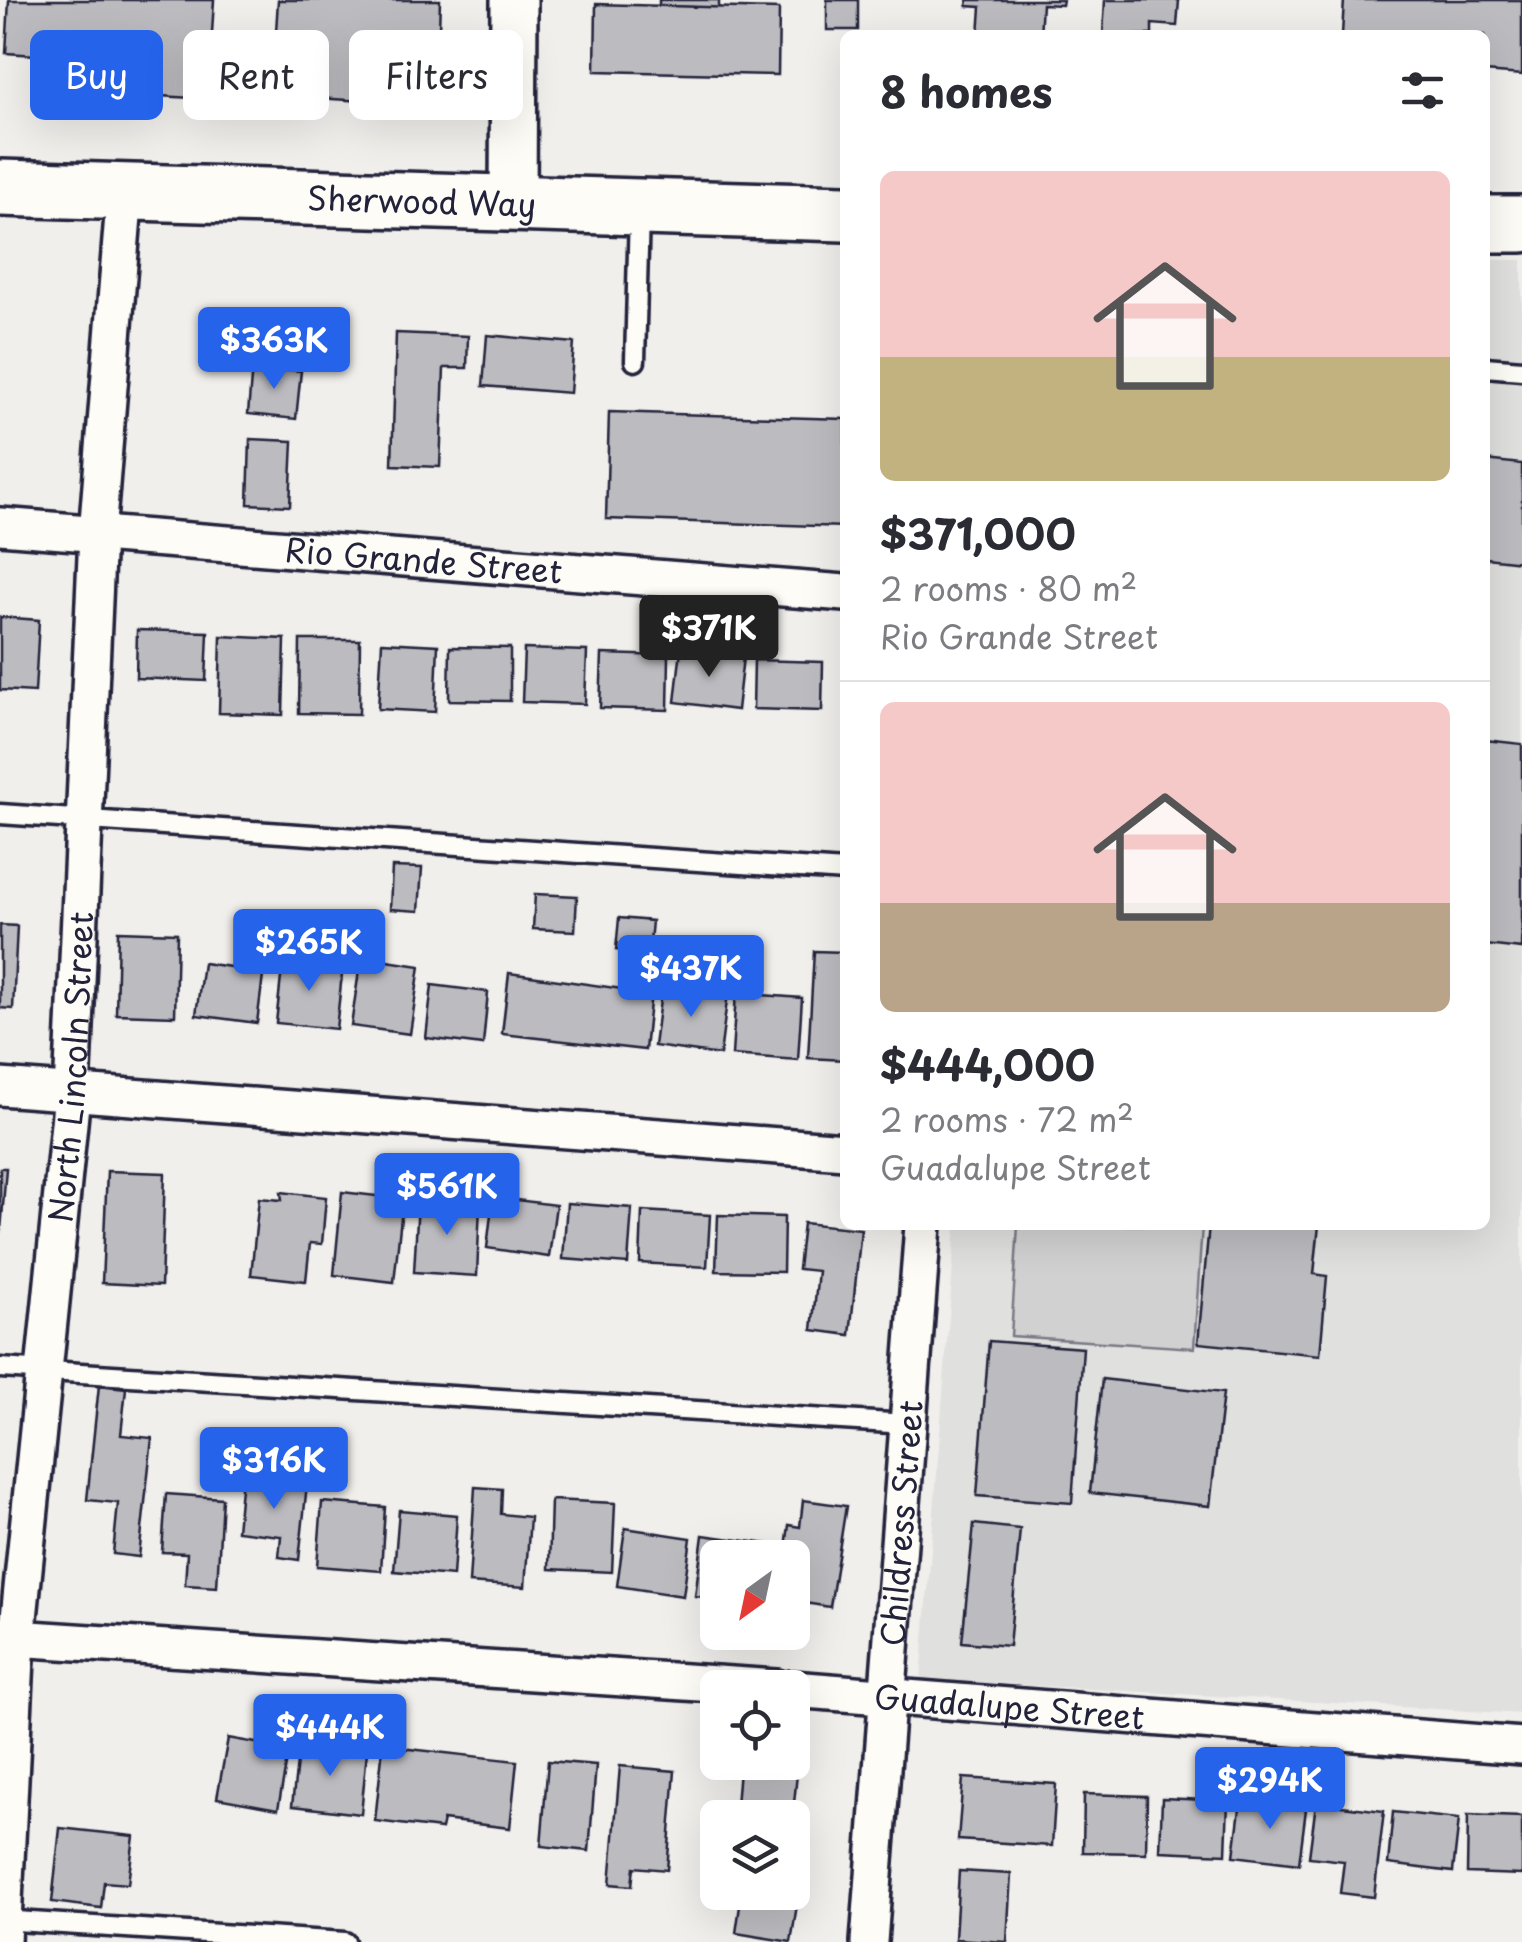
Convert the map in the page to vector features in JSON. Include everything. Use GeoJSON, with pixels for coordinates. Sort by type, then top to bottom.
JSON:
{"type":"FeatureCollection","features":[{"type":"Feature","properties":{"kind":"main road","name":"Sherwood Way"},"geometry":{"type":"LineString","coordinates":[[0,188],[840,213]]}},
{"type":"Feature","properties":{"kind":"main road"},"geometry":{"type":"LineString","coordinates":[[1490,224],[1522,224]]}},
{"type":"Feature","properties":{"kind":"street"},"geometry":{"type":"LineString","coordinates":[[513,205],[514,0]]}},
{"type":"Feature","properties":{"kind":"street","name":"North Lincoln Street"},"geometry":{"type":"LineString","coordinates":[[2,1927],[9,1637],[44,1370],[72,1094],[97,534],[125,190]]}},
{"type":"Feature","properties":{"kind":"street","name":"Rio Grande Street"},"geometry":{"type":"LineString","coordinates":[[0,526],[840,592]]}},
{"type":"Feature","properties":{"kind":"street"},"geometry":{"type":"LineString","coordinates":[[0,1087],[840,1151]]}},
{"type":"Feature","properties":{"kind":"street","name":"Childress Street"},"geometry":{"type":"LineString","coordinates":[[869,1942],[922,1230]]}},
{"type":"Feature","properties":{"kind":"street"},"geometry":{"type":"LineString","coordinates":[[9,1637],[700,1683]]}},
{"type":"Feature","properties":{"kind":"street","name":"Guadalupe Street"},"geometry":{"type":"LineString","coordinates":[[810,1689],[1522,1746]]}},
{"type":"Feature","properties":{"kind":"lane"},"geometry":{"type":"LineString","coordinates":[[636,361],[639,208]]}},
{"type":"Feature","properties":{"kind":"lane"},"geometry":{"type":"LineString","coordinates":[[1490,367],[1522,370]]}},
{"type":"Feature","properties":{"kind":"lane"},"geometry":{"type":"LineString","coordinates":[[0,814],[840,871]]}},
{"type":"Feature","properties":{"kind":"lane"},"geometry":{"type":"LineString","coordinates":[[0,1368],[907,1424]]}},
{"type":"Feature","properties":{"kind":"lane"},"geometry":{"type":"LineString","coordinates":[[2,1927],[346,1942]]}},
{"type":"Feature","properties":{"kind":"shaded area"},"geometry":{"type":"Polygon","coordinates":[[[1490,260],[1522,260],[1522,1714],[921,1679],[956,1230],[1490,1230],[1490,260]]]}},
{"type":"Feature","properties":{"kind":"shaded area"},"geometry":{"type":"Polygon","coordinates":[[[1018,1230],[1202,1230],[1194,1348],[1011,1336],[1018,1230]]]}},
{"type":"Feature","properties":{"kind":"building"},"geometry":{"type":"Polygon","coordinates":[[[9,0],[214,0],[212,30],[183,30],[183,97],[163,96],[163,30],[30,30],[30,55],[6,53],[9,0]]]}},
{"type":"Feature","properties":{"kind":"building"},"geometry":{"type":"Polygon","coordinates":[[[278,0],[440,0],[439,29],[450,30],[349,30],[349,100],[329,99],[329,30],[276,30],[278,0]]]}},
{"type":"Feature","properties":{"kind":"building"},"geometry":{"type":"Polygon","coordinates":[[[659,0],[719,0],[719,8],[659,6],[659,0]]]}},
{"type":"Feature","properties":{"kind":"building"},"geometry":{"type":"Polygon","coordinates":[[[827,0],[858,0],[858,30],[827,30],[827,0]]]}},
{"type":"Feature","properties":{"kind":"building"},"geometry":{"type":"Polygon","coordinates":[[[968,0],[1063,0],[1062,5],[1042,4],[1040,30],[979,30],[981,7],[967,6],[968,0]]]}},
{"type":"Feature","properties":{"kind":"building"},"geometry":{"type":"Polygon","coordinates":[[[1105,0],[1179,0],[1177,26],[1152,24],[1152,30],[1103,30],[1105,0]]]}},
{"type":"Feature","properties":{"kind":"building"},"geometry":{"type":"Polygon","coordinates":[[[1344,0],[1522,0],[1522,75],[1490,72],[1490,30],[1342,30],[1344,0]]]}},
{"type":"Feature","properties":{"kind":"building"},"geometry":{"type":"Polygon","coordinates":[[[596,4],[779,9],[778,75],[595,71],[596,4]]]}},
{"type":"Feature","properties":{"kind":"building"},"geometry":{"type":"Polygon","coordinates":[[[396,333],[468,336],[467,368],[444,368],[440,467],[392,465],[396,333]]]}},
{"type":"Feature","properties":{"kind":"building"},"geometry":{"type":"Polygon","coordinates":[[[487,335],[574,343],[570,393],[483,386],[487,335]]]}},
{"type":"Feature","properties":{"kind":"building"},"geometry":{"type":"Polygon","coordinates":[[[252,366],[301,371],[296,419],[248,414],[252,366]]]}},
{"type":"Feature","properties":{"kind":"building"},"geometry":{"type":"Polygon","coordinates":[[[609,412],[840,419],[840,527],[606,519],[609,412]]]}},
{"type":"Feature","properties":{"kind":"building"},"geometry":{"type":"Polygon","coordinates":[[[250,439],[293,441],[290,506],[248,504],[250,439]]]}},
{"type":"Feature","properties":{"kind":"building"},"geometry":{"type":"Polygon","coordinates":[[[1490,461],[1522,464],[1522,562],[1490,559],[1490,461]]]}},
{"type":"Feature","properties":{"kind":"building"},"geometry":{"type":"Polygon","coordinates":[[[0,617],[39,620],[35,692],[0,690],[0,617]]]}},
{"type":"Feature","properties":{"kind":"building"},"geometry":{"type":"Polygon","coordinates":[[[137,630],[208,632],[206,681],[136,678],[137,630]]]}},
{"type":"Feature","properties":{"kind":"building"},"geometry":{"type":"Polygon","coordinates":[[[221,636],[285,639],[283,715],[219,713],[221,636]]]}},
{"type":"Feature","properties":{"kind":"building"},"geometry":{"type":"Polygon","coordinates":[[[300,640],[360,640],[359,714],[299,713],[300,640]]]}},
{"type":"Feature","properties":{"kind":"building"},"geometry":{"type":"Polygon","coordinates":[[[382,642],[438,645],[435,712],[378,709],[382,642]]]}},
{"type":"Feature","properties":{"kind":"building"},"geometry":{"type":"Polygon","coordinates":[[[450,647],[510,648],[510,701],[449,700],[450,647]]]}},
{"type":"Feature","properties":{"kind":"building"},"geometry":{"type":"Polygon","coordinates":[[[524,649],[587,651],[585,704],[522,702],[524,649]]]}},
{"type":"Feature","properties":{"kind":"building"},"geometry":{"type":"Polygon","coordinates":[[[681,649],[743,657],[737,710],[675,702],[681,649]]]}},
{"type":"Feature","properties":{"kind":"building"},"geometry":{"type":"Polygon","coordinates":[[[602,654],[669,656],[668,710],[600,708],[602,654]]]}},
{"type":"Feature","properties":{"kind":"building"},"geometry":{"type":"Polygon","coordinates":[[[754,660],[823,662],[822,711],[753,709],[754,660]]]}},
{"type":"Feature","properties":{"kind":"building"},"geometry":{"type":"Polygon","coordinates":[[[1490,741],[1522,744],[1522,949],[1490,946],[1490,741]]]}},
{"type":"Feature","properties":{"kind":"building"},"geometry":{"type":"Polygon","coordinates":[[[392,867],[422,868],[419,911],[390,909],[392,867]]]}},
{"type":"Feature","properties":{"kind":"building"},"geometry":{"type":"Polygon","coordinates":[[[535,894],[577,896],[575,931],[533,929],[535,894]]]}},
{"type":"Feature","properties":{"kind":"building"},"geometry":{"type":"Polygon","coordinates":[[[619,918],[652,921],[649,953],[616,950],[619,918]]]}},
{"type":"Feature","properties":{"kind":"building"},"geometry":{"type":"Polygon","coordinates":[[[0,925],[17,926],[13,1009],[0,1008],[0,925]]]}},
{"type":"Feature","properties":{"kind":"building"},"geometry":{"type":"Polygon","coordinates":[[[118,931],[177,933],[175,1016],[116,1014],[118,931]]]}},
{"type":"Feature","properties":{"kind":"building"},"geometry":{"type":"Polygon","coordinates":[[[241,941],[267,945],[257,1023],[196,1015],[203,963],[238,968],[241,941]]]}},
{"type":"Feature","properties":{"kind":"building"},"geometry":{"type":"Polygon","coordinates":[[[814,951],[840,952],[840,1060],[808,1058],[814,951]]]}},
{"type":"Feature","properties":{"kind":"building"},"geometry":{"type":"Polygon","coordinates":[[[361,957],[420,966],[410,1034],[351,1026],[361,957]]]}},
{"type":"Feature","properties":{"kind":"building"},"geometry":{"type":"Polygon","coordinates":[[[283,959],[343,965],[336,1029],[276,1023],[283,959]]]}},
{"type":"Feature","properties":{"kind":"building"},"geometry":{"type":"Polygon","coordinates":[[[509,973],[651,993],[645,1050],[502,1034],[509,973]]]}},
{"type":"Feature","properties":{"kind":"building"},"geometry":{"type":"Polygon","coordinates":[[[432,985],[488,992],[483,1045],[426,1038],[432,985]]]}},
{"type":"Feature","properties":{"kind":"building"},"geometry":{"type":"Polygon","coordinates":[[[662,985],[728,993],[720,1055],[654,1046],[662,985]]]}},
{"type":"Feature","properties":{"kind":"building"},"geometry":{"type":"Polygon","coordinates":[[[736,993],[802,998],[798,1060],[732,1055],[736,993]]]}},
{"type":"Feature","properties":{"kind":"building"},"geometry":{"type":"Polygon","coordinates":[[[0,1168],[6,1168],[1,1231],[0,1231],[0,1168]]]}},
{"type":"Feature","properties":{"kind":"building"},"geometry":{"type":"Polygon","coordinates":[[[107,1171],[165,1173],[161,1286],[102,1283],[107,1171]]]}},
{"type":"Feature","properties":{"kind":"building"},"geometry":{"type":"Polygon","coordinates":[[[281,1192],[326,1197],[322,1244],[310,1243],[306,1281],[251,1275],[259,1198],[282,1200],[281,1192]]]}},
{"type":"Feature","properties":{"kind":"building"},"geometry":{"type":"Polygon","coordinates":[[[342,1192],[403,1199],[394,1282],[334,1275],[342,1192]]]}},
{"type":"Feature","properties":{"kind":"building"},"geometry":{"type":"Polygon","coordinates":[[[493,1197],[556,1205],[549,1257],[487,1248],[493,1197]]]}},
{"type":"Feature","properties":{"kind":"building"},"geometry":{"type":"Polygon","coordinates":[[[418,1201],[480,1204],[477,1276],[414,1272],[418,1201]]]}},
{"type":"Feature","properties":{"kind":"building"},"geometry":{"type":"Polygon","coordinates":[[[567,1203],[632,1208],[628,1264],[563,1259],[567,1203]]]}},
{"type":"Feature","properties":{"kind":"building"},"geometry":{"type":"Polygon","coordinates":[[[642,1211],[710,1215],[707,1267],[640,1263],[642,1211]]]}},
{"type":"Feature","properties":{"kind":"building"},"geometry":{"type":"Polygon","coordinates":[[[718,1215],[784,1217],[783,1272],[716,1271],[718,1215]]]}},
{"type":"Feature","properties":{"kind":"building"},"geometry":{"type":"Polygon","coordinates":[[[803,1223],[861,1230],[850,1335],[812,1330],[818,1271],[798,1269],[803,1223]]]}},
{"type":"Feature","properties":{"kind":"building"},"geometry":{"type":"Polygon","coordinates":[[[1209,1230],[1318,1230],[1314,1274],[1327,1276],[1320,1355],[1198,1343],[1209,1230]]]}},
{"type":"Feature","properties":{"kind":"building"},"geometry":{"type":"Polygon","coordinates":[[[989,1341],[1083,1348],[1072,1503],[977,1496],[989,1341]]]}},
{"type":"Feature","properties":{"kind":"building"},"geometry":{"type":"Polygon","coordinates":[[[1102,1379],[1223,1393],[1210,1506],[1090,1493],[1102,1379]]]}},
{"type":"Feature","properties":{"kind":"building"},"geometry":{"type":"Polygon","coordinates":[[[99,1385],[126,1388],[121,1435],[152,1438],[139,1557],[113,1554],[118,1503],[87,1500],[99,1385]]]}},
{"type":"Feature","properties":{"kind":"building"},"geometry":{"type":"Polygon","coordinates":[[[242,1477],[307,1484],[299,1560],[279,1557],[281,1536],[237,1531],[242,1477]]]}},
{"type":"Feature","properties":{"kind":"building"},"geometry":{"type":"Polygon","coordinates":[[[475,1487],[502,1489],[501,1514],[530,1517],[525,1587],[469,1583],[475,1487]]]}},
{"type":"Feature","properties":{"kind":"building"},"geometry":{"type":"Polygon","coordinates":[[[166,1494],[222,1498],[217,1587],[185,1585],[187,1553],[162,1552],[166,1494]]]}},
{"type":"Feature","properties":{"kind":"building"},"geometry":{"type":"Polygon","coordinates":[[[551,1500],[615,1503],[612,1572],[549,1569],[551,1500]]]}},
{"type":"Feature","properties":{"kind":"building"},"geometry":{"type":"Polygon","coordinates":[[[803,1500],[846,1506],[830,1607],[810,1604],[810,1540],[787,1540],[789,1525],[800,1527],[803,1500]]]}},
{"type":"Feature","properties":{"kind":"building"},"geometry":{"type":"Polygon","coordinates":[[[322,1502],[385,1507],[381,1571],[317,1566],[322,1502]]]}},
{"type":"Feature","properties":{"kind":"building"},"geometry":{"type":"Polygon","coordinates":[[[399,1510],[457,1515],[453,1576],[394,1571],[399,1510]]]}},
{"type":"Feature","properties":{"kind":"building"},"geometry":{"type":"Polygon","coordinates":[[[974,1524],[1020,1529],[1009,1646],[962,1642],[974,1524]]]}},
{"type":"Feature","properties":{"kind":"building"},"geometry":{"type":"Polygon","coordinates":[[[625,1528],[691,1538],[683,1596],[617,1586],[625,1528]]]}},
{"type":"Feature","properties":{"kind":"building"},"geometry":{"type":"Polygon","coordinates":[[[703,1535],[739,1540],[702,1540],[703,1535]]]}},
{"type":"Feature","properties":{"kind":"building"},"geometry":{"type":"Polygon","coordinates":[[[700,1558],[700,1597],[695,1596],[700,1558]]]}},
{"type":"Feature","properties":{"kind":"building"},"geometry":{"type":"Polygon","coordinates":[[[228,1738],[289,1749],[278,1809],[217,1798],[228,1738]]]}},
{"type":"Feature","properties":{"kind":"building"},"geometry":{"type":"Polygon","coordinates":[[[299,1744],[367,1751],[361,1814],[292,1806],[299,1744]]]}},
{"type":"Feature","properties":{"kind":"building"},"geometry":{"type":"Polygon","coordinates":[[[383,1746],[517,1761],[510,1828],[443,1820],[441,1829],[375,1821],[383,1746]]]}},
{"type":"Feature","properties":{"kind":"building"},"geometry":{"type":"Polygon","coordinates":[[[548,1761],[596,1765],[589,1851],[541,1846],[548,1761]]]}},
{"type":"Feature","properties":{"kind":"building"},"geometry":{"type":"Polygon","coordinates":[[[620,1766],[675,1771],[667,1870],[634,1867],[632,1886],[610,1884],[620,1766]]]}},
{"type":"Feature","properties":{"kind":"building"},"geometry":{"type":"Polygon","coordinates":[[[963,1778],[1056,1784],[1052,1846],[958,1840],[963,1778]]]}},
{"type":"Feature","properties":{"kind":"building"},"geometry":{"type":"Polygon","coordinates":[[[738,1780],[796,1780],[794,1800],[736,1800],[738,1780]]]}},
{"type":"Feature","properties":{"kind":"building"},"geometry":{"type":"Polygon","coordinates":[[[1084,1794],[1147,1796],[1146,1853],[1083,1852],[1084,1794]]]}},
{"type":"Feature","properties":{"kind":"building"},"geometry":{"type":"Polygon","coordinates":[[[1162,1798],[1228,1801],[1226,1854],[1160,1851],[1162,1798]]]}},
{"type":"Feature","properties":{"kind":"building"},"geometry":{"type":"Polygon","coordinates":[[[1241,1801],[1306,1809],[1299,1864],[1234,1856],[1241,1801]]]}},
{"type":"Feature","properties":{"kind":"building"},"geometry":{"type":"Polygon","coordinates":[[[1316,1803],[1384,1811],[1374,1897],[1340,1893],[1344,1861],[1309,1857],[1316,1803]]]}},
{"type":"Feature","properties":{"kind":"building"},"geometry":{"type":"Polygon","coordinates":[[[1393,1812],[1459,1819],[1453,1872],[1388,1864],[1393,1812]]]}},
{"type":"Feature","properties":{"kind":"building"},"geometry":{"type":"Polygon","coordinates":[[[1468,1815],[1522,1817],[1522,1875],[1467,1873],[1468,1815]]]}},
{"type":"Feature","properties":{"kind":"building"},"geometry":{"type":"Polygon","coordinates":[[[60,1828],[134,1836],[128,1884],[104,1882],[101,1908],[52,1902],[60,1828]]]}},
{"type":"Feature","properties":{"kind":"building"},"geometry":{"type":"Polygon","coordinates":[[[959,1871],[1011,1874],[1007,1942],[955,1939],[959,1871]]]}},
{"type":"Feature","properties":{"kind":"building"},"geometry":{"type":"Polygon","coordinates":[[[739,1910],[796,1910],[791,1942],[736,1933],[739,1910]]]}}]}
